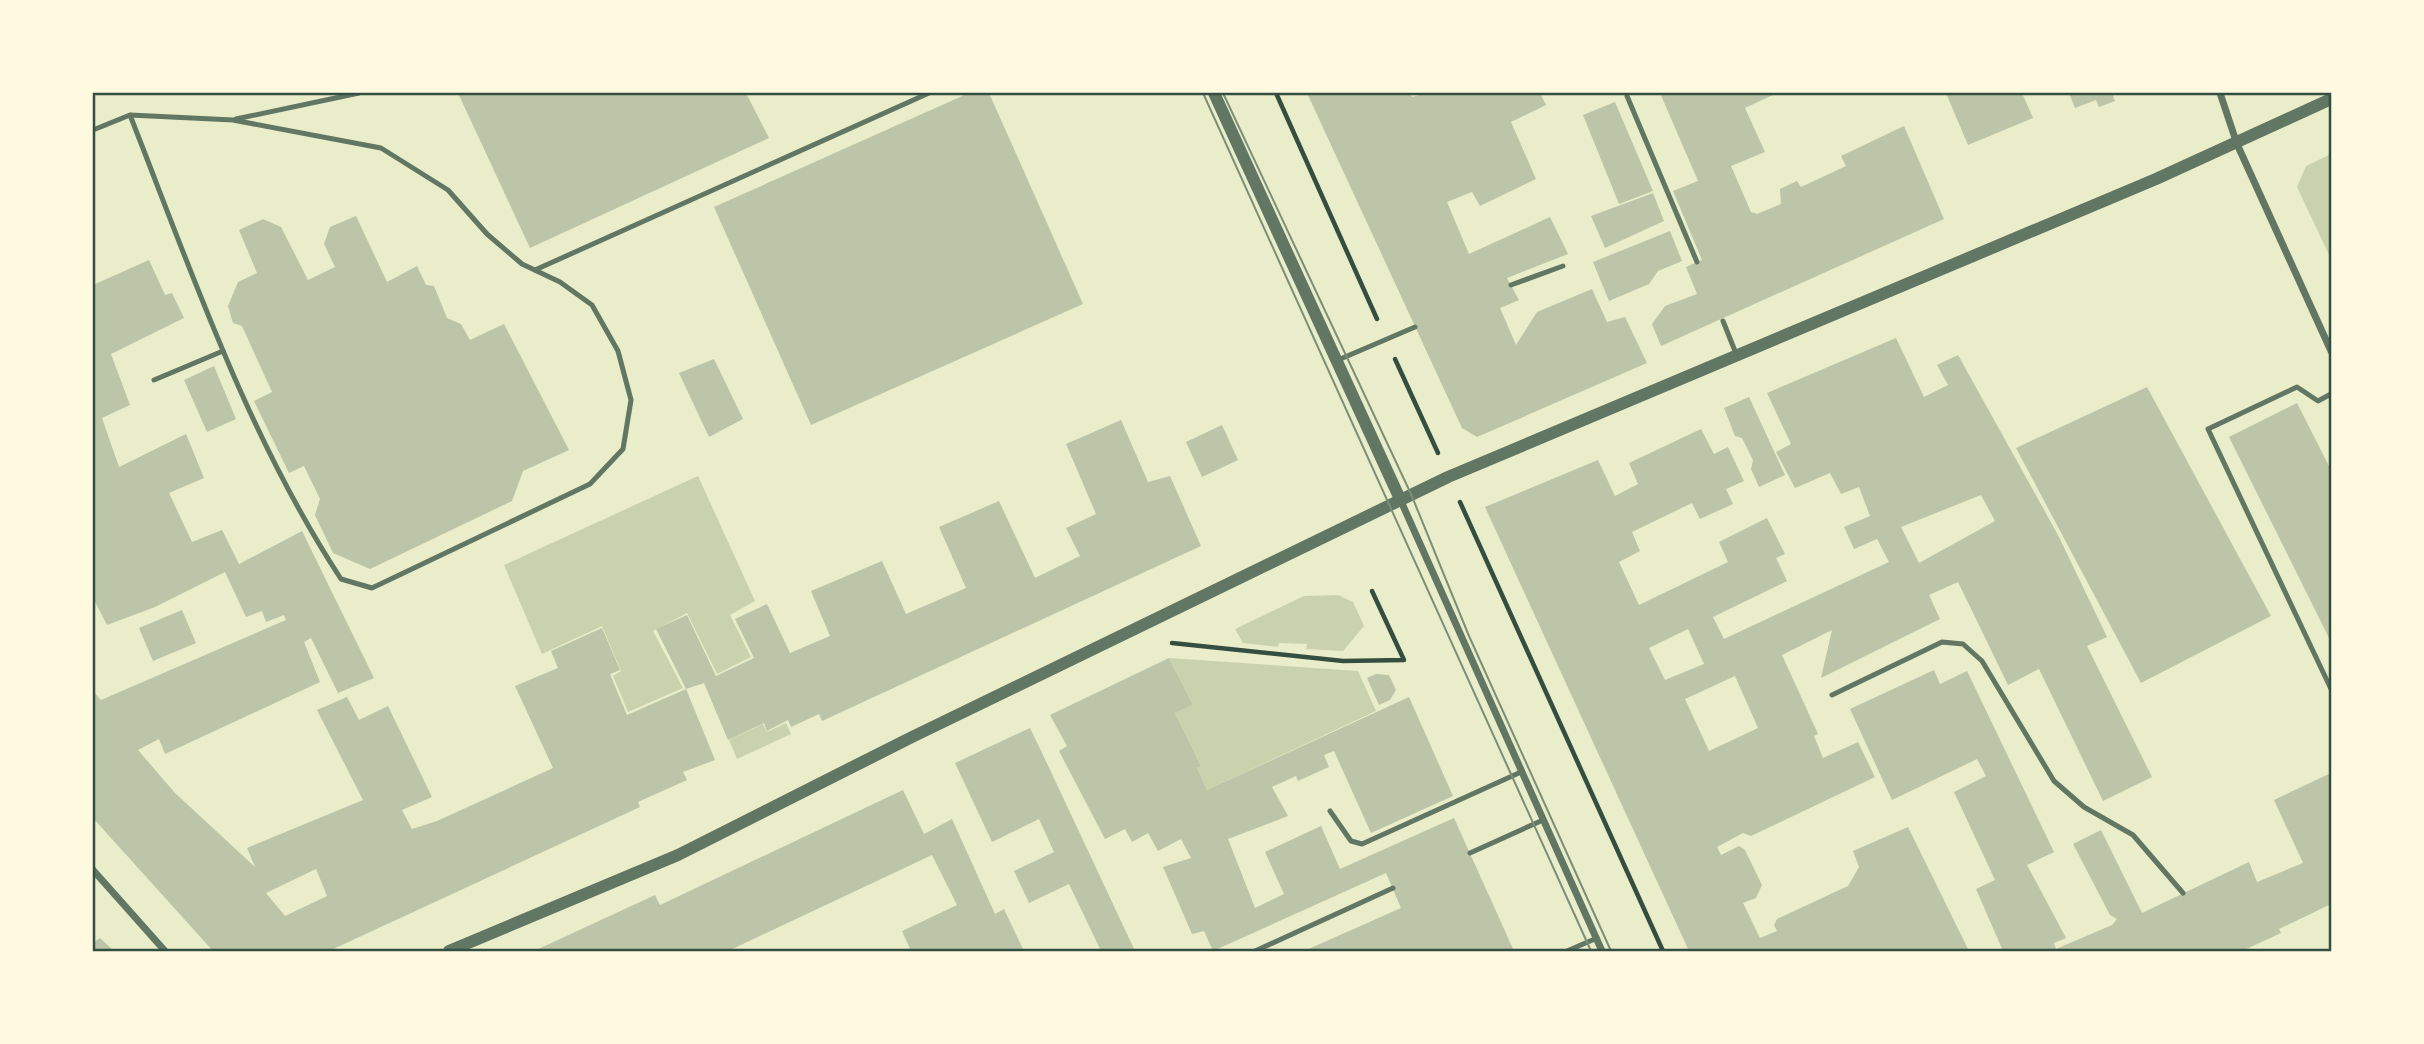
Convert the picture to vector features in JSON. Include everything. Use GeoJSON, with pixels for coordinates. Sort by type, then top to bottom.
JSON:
{"type":"FeatureCollection","features":[{"type":"Feature","properties":{"kind":"street"},"geometry":{"type":"LineString","coordinates":[[1214,93],[1338,360],[1602,951]]}},
{"type":"Feature","properties":{"kind":"street"},"geometry":{"type":"LineString","coordinates":[[2220,93],[2237,144],[2331,351]]}},
{"type":"Feature","properties":{"kind":"street"},"geometry":{"type":"LineString","coordinates":[[449,951],[678,855],[912,737],[1448,477],[2237,144],[2331,99]]}},
{"type":"Feature","properties":{"kind":"street"},"geometry":{"type":"LineString","coordinates":[[93,870],[165,951]]}},
{"type":"Feature","properties":{"kind":"lane"},"geometry":{"type":"LineString","coordinates":[[233,120],[359,93]]}},
{"type":"Feature","properties":{"kind":"lane"},"geometry":{"type":"LineString","coordinates":[[535,271],[929,93]]}},
{"type":"Feature","properties":{"kind":"lane"},"geometry":{"type":"LineString","coordinates":[[1627,96],[1697,262]]}},
{"type":"Feature","properties":{"kind":"lane"},"geometry":{"type":"LineString","coordinates":[[93,130],[130,115],[233,120],[381,148],[448,190],[487,234],[535,271],[560,282],[592,306],[618,351],[631,400],[623,449],[590,484],[372,588],[341,579],[290,494],[223,351],[130,115]]}},
{"type":"Feature","properties":{"kind":"lane"},"geometry":{"type":"LineString","coordinates":[[1511,285],[1563,266]]}},
{"type":"Feature","properties":{"kind":"lane"},"geometry":{"type":"LineString","coordinates":[[1723,321],[1737,356]]}},
{"type":"Feature","properties":{"kind":"lane"},"geometry":{"type":"LineString","coordinates":[[1338,360],[1415,327]]}},
{"type":"Feature","properties":{"kind":"lane"},"geometry":{"type":"LineString","coordinates":[[153,380],[223,351]]}},
{"type":"Feature","properties":{"kind":"lane"},"geometry":{"type":"LineString","coordinates":[[2331,394],[2318,401],[2297,387],[2208,429],[2331,689]]}},
{"type":"Feature","properties":{"kind":"lane"},"geometry":{"type":"LineString","coordinates":[[1832,695],[1942,642],[1963,644],[1982,661],[2054,781],[2084,807],[2133,835],[2183,893]]}},
{"type":"Feature","properties":{"kind":"lane"},"geometry":{"type":"LineString","coordinates":[[1330,811],[1351,841],[1362,844],[1521,772]]}},
{"type":"Feature","properties":{"kind":"lane"},"geometry":{"type":"LineString","coordinates":[[1470,853],[1543,820]]}},
{"type":"Feature","properties":{"kind":"lane"},"geometry":{"type":"LineString","coordinates":[[1255,951],[1393,888]]}},
{"type":"Feature","properties":{"kind":"lane"},"geometry":{"type":"LineString","coordinates":[[1567,951],[1597,939]]}},
{"type":"Feature","properties":{"kind":"path"},"geometry":{"type":"LineString","coordinates":[[1276,93],[1663,951]]}},
{"type":"Feature","properties":{"kind":"path"},"geometry":{"type":"LineString","coordinates":[[1122,636],[1236,652],[1343,661],[1404,660],[1371,591]]}},
{"type":"Feature","properties":{"kind":"green space"},"geometry":{"type":"Polygon","coordinates":[[[2331,154],[2331,259],[2297,187],[2306,166],[2331,154]]]}},
{"type":"Feature","properties":{"kind":"green space"},"geometry":{"type":"Polygon","coordinates":[[[698,476],[755,601],[730,615],[751,657],[717,674],[687,613],[653,631],[683,688],[628,712],[613,676],[621,671],[602,626],[542,654],[504,565],[698,476]]]}},
{"type":"Feature","properties":{"kind":"green space"},"geometry":{"type":"Polygon","coordinates":[[[1338,595],[1353,602],[1364,626],[1343,651],[1306,649],[1307,644],[1279,643],[1278,647],[1243,643],[1235,629],[1304,596],[1338,595]]]}},
{"type":"Feature","properties":{"kind":"green space"},"geometry":{"type":"Polygon","coordinates":[[[1169,658],[1358,671],[1376,711],[1207,790],[1197,768],[1201,766],[1175,713],[1193,705],[1169,658]]]}},
{"type":"Feature","properties":{"kind":"green space"},"geometry":{"type":"Polygon","coordinates":[[[786,723],[791,734],[737,759],[729,740],[763,724],[767,732],[786,723]]]}},
{"type":"Feature","properties":{"kind":"building"},"geometry":{"type":"Polygon","coordinates":[[[458,93],[746,93],[769,138],[530,248],[458,93]]]}},
{"type":"Feature","properties":{"kind":"building"},"geometry":{"type":"Polygon","coordinates":[[[969,93],[989,93],[1083,304],[811,425],[714,207],[969,93]]]}},
{"type":"Feature","properties":{"kind":"building"},"geometry":{"type":"Polygon","coordinates":[[[1307,93],[1410,93],[1412,97],[1426,93],[1540,93],[1546,105],[1511,122],[1536,179],[1480,206],[1472,192],[1447,202],[1469,254],[1550,217],[1568,254],[1507,278],[1519,300],[1500,308],[1516,345],[1537,312],[1592,289],[1607,322],[1625,317],[1647,363],[1477,437],[1462,428],[1307,93]]]}},
{"type":"Feature","properties":{"kind":"building"},"geometry":{"type":"Polygon","coordinates":[[[1660,93],[1777,93],[1745,108],[1765,152],[1731,166],[1751,212],[1757,214],[1781,204],[1780,189],[1797,181],[1801,187],[1846,166],[1841,156],[1904,126],[1944,219],[1661,346],[1652,324],[1665,306],[1697,294],[1686,267],[1702,260],[1673,191],[1698,181],[1660,93]]]}},
{"type":"Feature","properties":{"kind":"building"},"geometry":{"type":"Polygon","coordinates":[[[1946,93],[2022,93],[2033,118],[1968,145],[1946,93]]]}},
{"type":"Feature","properties":{"kind":"building"},"geometry":{"type":"Polygon","coordinates":[[[2069,93],[2112,93],[2115,101],[2099,107],[2096,100],[2075,108],[2069,93]]]}},
{"type":"Feature","properties":{"kind":"building"},"geometry":{"type":"Polygon","coordinates":[[[1615,102],[1653,191],[1619,204],[1583,115],[1615,102]]]}},
{"type":"Feature","properties":{"kind":"building"},"geometry":{"type":"Polygon","coordinates":[[[1653,193],[1664,221],[1605,248],[1591,216],[1653,193]]]}},
{"type":"Feature","properties":{"kind":"building"},"geometry":{"type":"Polygon","coordinates":[[[356,216],[387,282],[417,266],[426,285],[434,286],[447,318],[461,324],[470,340],[504,324],[569,450],[523,471],[512,501],[370,569],[333,553],[315,515],[320,499],[304,466],[289,473],[254,401],[272,392],[242,326],[233,323],[228,306],[238,282],[257,273],[239,230],[263,219],[281,227],[308,280],[335,267],[324,244],[330,227],[356,216]]]}},
{"type":"Feature","properties":{"kind":"building"},"geometry":{"type":"Polygon","coordinates":[[[1670,231],[1682,261],[1658,271],[1649,284],[1609,301],[1593,262],[1670,231]]]}},
{"type":"Feature","properties":{"kind":"building"},"geometry":{"type":"Polygon","coordinates":[[[149,260],[165,295],[172,293],[184,318],[111,354],[130,405],[102,418],[119,467],[186,434],[204,478],[169,493],[192,542],[222,530],[239,564],[302,531],[374,678],[338,693],[311,638],[304,642],[320,682],[165,754],[159,739],[138,750],[175,793],[255,867],[247,848],[363,800],[317,710],[347,697],[359,720],[388,706],[432,797],[402,810],[412,829],[437,821],[553,768],[515,686],[558,668],[551,651],[602,628],[620,670],[610,674],[627,715],[686,689],[715,760],[683,772],[687,780],[638,802],[640,807],[329,951],[213,951],[93,818],[93,691],[101,700],[286,620],[284,615],[266,622],[262,611],[246,617],[225,572],[155,607],[107,625],[93,598],[93,285],[149,260]],[[316,869],[266,893],[285,916],[327,896],[316,869]]]}},
{"type":"Feature","properties":{"kind":"building"},"geometry":{"type":"Polygon","coordinates":[[[1896,338],[1924,397],[1948,385],[1937,365],[1958,355],[2058,535],[2107,637],[2087,646],[2152,777],[2103,801],[2039,669],[2008,685],[1958,582],[1929,595],[1940,619],[1821,678],[1832,630],[1782,655],[1818,734],[1814,736],[1823,758],[1858,742],[1875,777],[1751,836],[1743,833],[1717,847],[1721,855],[1739,846],[1745,850],[1762,885],[1756,898],[1743,903],[1760,938],[1777,931],[1774,925],[1777,919],[1848,886],[1859,867],[1853,851],[1908,827],[1969,951],[1689,951],[1485,507],[1598,460],[1615,496],[1638,484],[1629,463],[1701,429],[1714,454],[1728,447],[1744,481],[1726,489],[1733,504],[1700,519],[1692,503],[1632,532],[1640,551],[1619,562],[1639,605],[1728,562],[1719,542],[1767,518],[1785,554],[1776,558],[1787,581],[1713,617],[1724,639],[1889,562],[1877,539],[1854,549],[1844,527],[1870,516],[1859,487],[1841,494],[1830,473],[1795,488],[1776,452],[1791,444],[1767,393],[1896,338]],[[1981,495],[1901,527],[1919,563],[1995,521],[1981,495]],[[1688,629],[1649,648],[1665,680],[1704,664],[1688,629]],[[1735,676],[1685,699],[1709,751],[1758,728],[1735,676]]]}},
{"type":"Feature","properties":{"kind":"building"},"geometry":{"type":"Polygon","coordinates":[[[714,359],[743,419],[709,437],[679,373],[714,359]]]}},
{"type":"Feature","properties":{"kind":"building"},"geometry":{"type":"Polygon","coordinates":[[[214,366],[236,419],[207,432],[184,380],[214,366]]]}},
{"type":"Feature","properties":{"kind":"building"},"geometry":{"type":"Polygon","coordinates":[[[2147,387],[2271,616],[2141,683],[2016,448],[2147,387]]]}},
{"type":"Feature","properties":{"kind":"building"},"geometry":{"type":"Polygon","coordinates":[[[1749,397],[1785,475],[1759,487],[1751,469],[1753,460],[1742,438],[1735,436],[1724,408],[1749,397]]]}},
{"type":"Feature","properties":{"kind":"building"},"geometry":{"type":"Polygon","coordinates":[[[2297,403],[2331,470],[2331,642],[2229,437],[2297,403]]]}},
{"type":"Feature","properties":{"kind":"building"},"geometry":{"type":"Polygon","coordinates":[[[1121,420],[1148,482],[1170,476],[1201,546],[822,721],[819,714],[791,727],[788,720],[767,731],[764,723],[728,740],[704,683],[686,689],[656,629],[687,615],[716,676],[754,658],[735,619],[767,604],[790,653],[830,636],[811,591],[882,561],[906,614],[966,588],[939,527],[999,501],[1035,578],[1080,556],[1066,528],[1096,514],[1066,444],[1121,420]]]}},
{"type":"Feature","properties":{"kind":"building"},"geometry":{"type":"Polygon","coordinates":[[[1222,425],[1238,460],[1202,477],[1186,442],[1222,425]]]}},
{"type":"Feature","properties":{"kind":"building"},"geometry":{"type":"Polygon","coordinates":[[[182,610],[196,643],[153,661],[139,628],[182,610]]]}},
{"type":"Feature","properties":{"kind":"building"},"geometry":{"type":"Polygon","coordinates":[[[1169,658],[1193,705],[1175,713],[1201,766],[1197,768],[1207,790],[1409,697],[1453,796],[1371,833],[1334,751],[1324,755],[1329,767],[1298,781],[1296,776],[1272,787],[1288,816],[1228,839],[1255,908],[1284,894],[1265,852],[1321,826],[1340,869],[1454,818],[1514,951],[1304,951],[1401,908],[1386,873],[1213,951],[1204,931],[1192,934],[1163,867],[1191,858],[1181,839],[1158,851],[1148,833],[1132,842],[1125,829],[1105,839],[1059,751],[1067,746],[1050,715],[1169,658]]]}},
{"type":"Feature","properties":{"kind":"building"},"geometry":{"type":"Polygon","coordinates":[[[1934,670],[1940,684],[1967,671],[2054,852],[2027,865],[2066,938],[2054,943],[2056,949],[2112,925],[2117,919],[2110,915],[2073,844],[2101,830],[2142,913],[2249,862],[2257,882],[2303,863],[2274,800],[2331,773],[2331,904],[2279,929],[2281,933],[2242,951],[2003,951],[1976,889],[1995,880],[1954,792],[1986,776],[1977,759],[1892,800],[1850,709],[1934,670]]]}},
{"type":"Feature","properties":{"kind":"building"},"geometry":{"type":"Polygon","coordinates":[[[1376,674],[1389,675],[1396,690],[1390,700],[1379,705],[1367,678],[1376,674]]]}},
{"type":"Feature","properties":{"kind":"building"},"geometry":{"type":"Polygon","coordinates":[[[1030,728],[1135,951],[1101,951],[1069,884],[1029,903],[1014,871],[1054,852],[1039,819],[992,842],[955,763],[1030,728]]]}},
{"type":"Feature","properties":{"kind":"building"},"geometry":{"type":"Polygon","coordinates":[[[903,790],[924,834],[952,819],[995,914],[1004,909],[1024,951],[911,951],[902,931],[957,905],[932,855],[728,951],[534,951],[655,895],[660,905],[903,790]]]}},
{"type":"Feature","properties":{"kind":"building"},"geometry":{"type":"Polygon","coordinates":[[[100,938],[114,951],[93,951],[93,943],[100,938]]]}},
{"type":"Feature","properties":{"kind":"tram line"},"geometry":{"type":"LineString","coordinates":[[1203,93],[1591,951]]}},
{"type":"Feature","properties":{"kind":"tram line"},"geometry":{"type":"LineString","coordinates":[[1223,93],[1411,494],[1469,636],[1611,951]]}}]}
